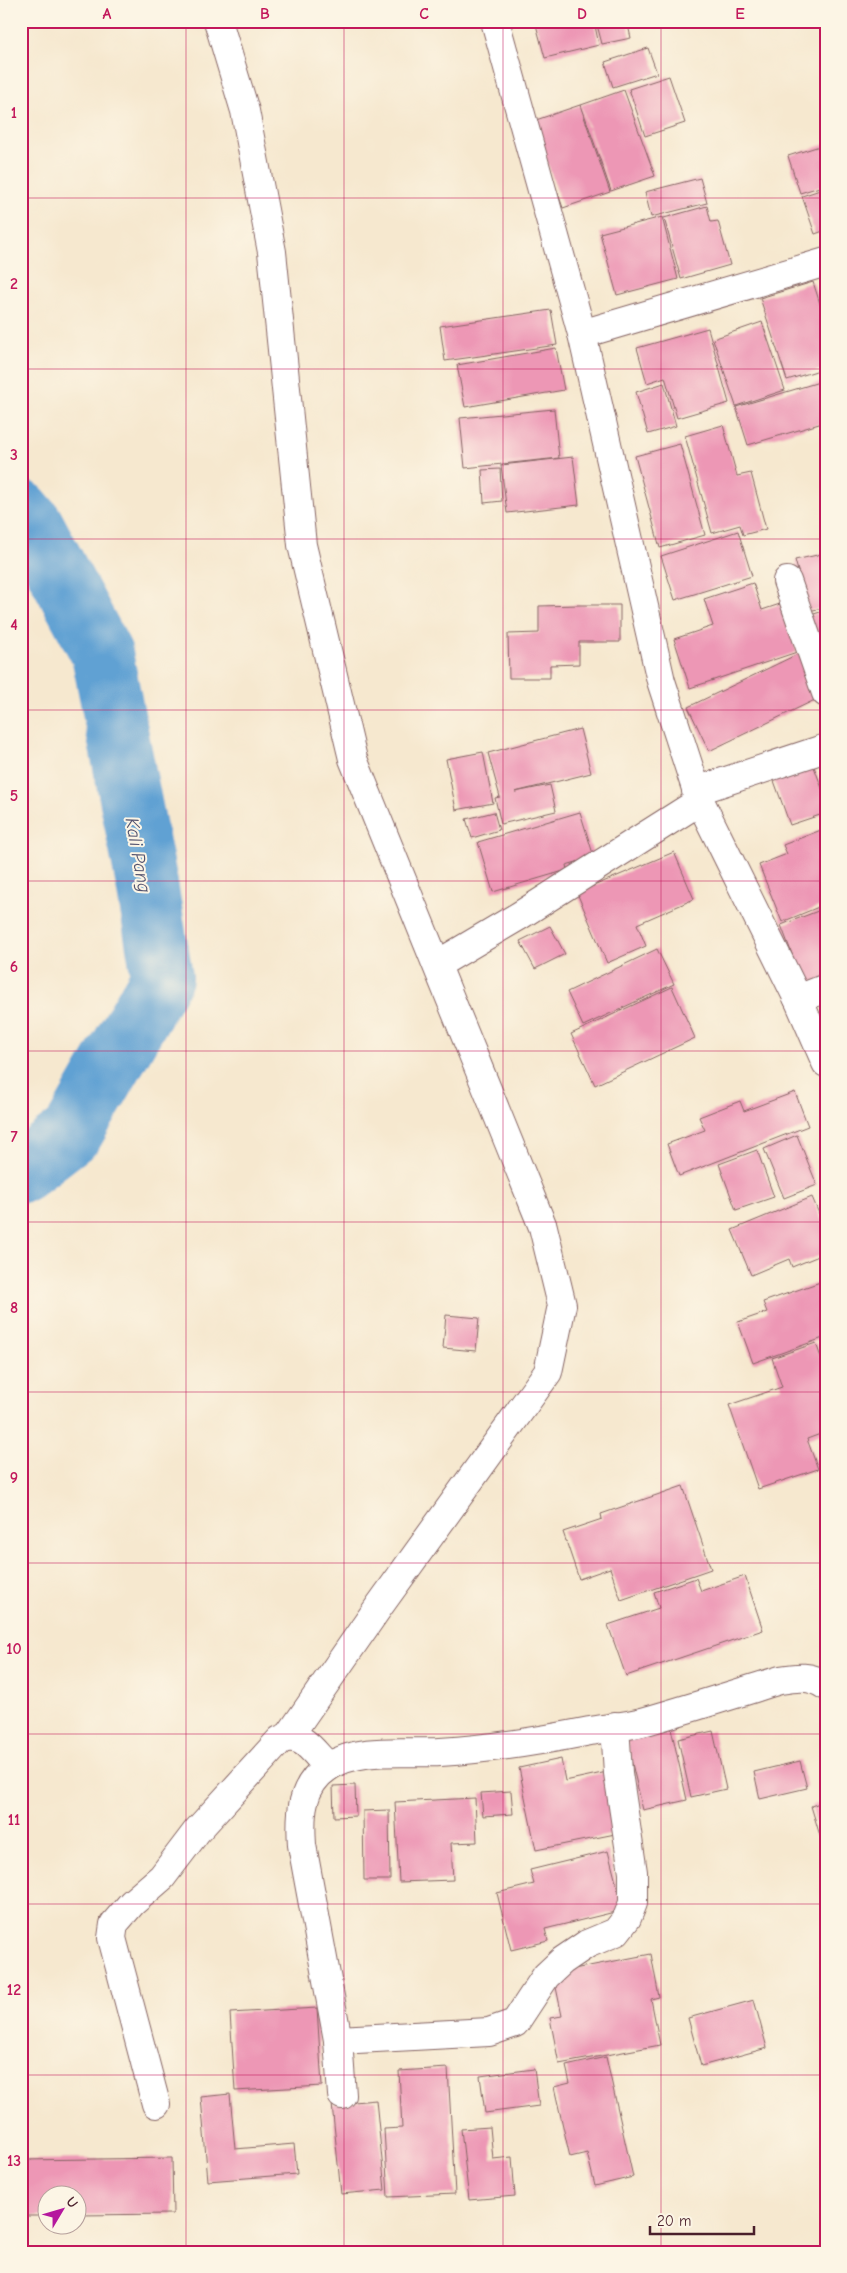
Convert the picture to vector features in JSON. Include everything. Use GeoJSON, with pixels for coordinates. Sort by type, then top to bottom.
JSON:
{"type":"FeatureCollection","features":[{"type":"Feature","properties":{"kind":"street"},"geometry":{"type":"LineString","coordinates":[[156,2104],[112,1938],[114,1924],[132,1903],[162,1877],[197,1831],[259,1762],[280,1740],[290,1736],[380,1605],[548,1372],[562,1305],[543,1227],[438,964],[353,759],[302,545],[272,252],[245,111],[218,21]]}},
{"type":"Feature","properties":{"kind":"street"},"geometry":{"type":"LineString","coordinates":[[495,21],[582,334],[661,681],[698,796],[798,1000],[826,1063]]}},
{"type":"Feature","properties":{"kind":"street"},"geometry":{"type":"LineString","coordinates":[[582,334],[826,262]]}},
{"type":"Feature","properties":{"kind":"street"},"geometry":{"type":"LineString","coordinates":[[787,581],[826,692]]}},
{"type":"Feature","properties":{"kind":"street"},"geometry":{"type":"LineString","coordinates":[[438,964],[519,916],[698,796],[826,748]]}},
{"type":"Feature","properties":{"kind":"street"},"geometry":{"type":"LineString","coordinates":[[798,1000],[826,988]]}},
{"type":"Feature","properties":{"kind":"street"},"geometry":{"type":"LineString","coordinates":[[342,2095],[338,2040],[301,1838],[300,1815],[306,1796],[314,1781],[328,1767],[349,1757],[376,1753],[439,1752],[515,1745],[644,1721],[780,1680],[800,1676],[820,1682],[826,1686]]}},
{"type":"Feature","properties":{"kind":"street"},"geometry":{"type":"LineString","coordinates":[[338,2040],[489,2032],[506,2028],[515,2023],[522,2015],[537,1988],[562,1961],[587,1944],[616,1932],[627,1918],[633,1903],[633,1872],[618,1773],[615,1726]]}},
{"type":"Feature","properties":{"kind":"street"},"geometry":{"type":"LineString","coordinates":[[290,1736],[307,1744],[328,1767]]}},
{"type":"Feature","properties":{"kind":"building"},"geometry":{"type":"Polygon","coordinates":[[[535,21],[594,21],[599,45],[545,58],[535,21]]]}},
{"type":"Feature","properties":{"kind":"building"},"geometry":{"type":"Polygon","coordinates":[[[596,21],[627,21],[631,38],[602,44],[596,21]]]}},
{"type":"Feature","properties":{"kind":"building"},"geometry":{"type":"Polygon","coordinates":[[[648,48],[657,73],[613,87],[605,62],[648,48]]]}},
{"type":"Feature","properties":{"kind":"building"},"geometry":{"type":"Polygon","coordinates":[[[669,76],[685,123],[645,136],[629,89],[669,76]]]}},
{"type":"Feature","properties":{"kind":"building"},"geometry":{"type":"Polygon","coordinates":[[[624,90],[655,176],[611,191],[581,105],[624,90]]]}},
{"type":"Feature","properties":{"kind":"building"},"geometry":{"type":"Polygon","coordinates":[[[580,105],[610,192],[563,208],[533,121],[580,105]]]}},
{"type":"Feature","properties":{"kind":"building"},"geometry":{"type":"Polygon","coordinates":[[[826,144],[826,185],[800,193],[788,156],[826,144]]]}},
{"type":"Feature","properties":{"kind":"building"},"geometry":{"type":"Polygon","coordinates":[[[700,178],[707,203],[651,217],[645,192],[700,178]]]}},
{"type":"Feature","properties":{"kind":"building"},"geometry":{"type":"Polygon","coordinates":[[[826,188],[826,230],[815,234],[802,196],[826,188]]]}},
{"type":"Feature","properties":{"kind":"building"},"geometry":{"type":"Polygon","coordinates":[[[707,206],[711,222],[718,221],[730,265],[681,279],[664,218],[707,206]]]}},
{"type":"Feature","properties":{"kind":"building"},"geometry":{"type":"Polygon","coordinates":[[[662,217],[678,279],[617,295],[600,233],[662,217]]]}},
{"type":"Feature","properties":{"kind":"building"},"geometry":{"type":"Polygon","coordinates":[[[813,282],[826,322],[826,368],[787,380],[760,298],[813,282]]]}},
{"type":"Feature","properties":{"kind":"building"},"geometry":{"type":"Polygon","coordinates":[[[551,310],[557,345],[445,361],[440,326],[551,310]]]}},
{"type":"Feature","properties":{"kind":"building"},"geometry":{"type":"Polygon","coordinates":[[[762,322],[785,390],[736,406],[713,339],[762,322]]]}},
{"type":"Feature","properties":{"kind":"building"},"geometry":{"type":"Polygon","coordinates":[[[708,328],[729,403],[677,418],[665,377],[647,383],[637,348],[708,328]]]}},
{"type":"Feature","properties":{"kind":"building"},"geometry":{"type":"Polygon","coordinates":[[[556,348],[564,390],[465,407],[457,365],[556,348]]]}},
{"type":"Feature","properties":{"kind":"building"},"geometry":{"type":"Polygon","coordinates":[[[826,380],[826,422],[748,445],[736,407],[826,380]]]}},
{"type":"Feature","properties":{"kind":"building"},"geometry":{"type":"Polygon","coordinates":[[[664,383],[676,426],[648,434],[636,392],[664,383]]]}},
{"type":"Feature","properties":{"kind":"building"},"geometry":{"type":"Polygon","coordinates":[[[554,409],[559,458],[465,468],[460,418],[554,409]]]}},
{"type":"Feature","properties":{"kind":"building"},"geometry":{"type":"Polygon","coordinates":[[[723,425],[737,476],[751,473],[766,529],[743,535],[740,525],[712,533],[685,436],[723,425]]]}},
{"type":"Feature","properties":{"kind":"building"},"geometry":{"type":"Polygon","coordinates":[[[680,444],[705,535],[660,548],[635,456],[680,444]]]}},
{"type":"Feature","properties":{"kind":"building"},"geometry":{"type":"Polygon","coordinates":[[[573,457],[579,505],[507,513],[501,465],[573,457]]]}},
{"type":"Feature","properties":{"kind":"building"},"geometry":{"type":"Polygon","coordinates":[[[500,469],[502,501],[484,503],[482,470],[500,469]]]}},
{"type":"Feature","properties":{"kind":"building"},"geometry":{"type":"Polygon","coordinates":[[[738,531],[752,576],[675,600],[661,556],[738,531]]]}},
{"type":"Feature","properties":{"kind":"building"},"geometry":{"type":"Polygon","coordinates":[[[826,553],[826,607],[809,611],[795,560],[826,553]]]}},
{"type":"Feature","properties":{"kind":"building"},"geometry":{"type":"Polygon","coordinates":[[[753,583],[762,610],[780,604],[797,652],[690,688],[674,639],[713,626],[704,599],[753,583]]]}},
{"type":"Feature","properties":{"kind":"building"},"geometry":{"type":"Polygon","coordinates":[[[620,605],[620,642],[579,642],[579,664],[550,665],[550,678],[509,678],[508,634],[539,633],[539,606],[620,605]]]}},
{"type":"Feature","properties":{"kind":"building"},"geometry":{"type":"Polygon","coordinates":[[[826,610],[826,669],[808,616],[826,610]]]}},
{"type":"Feature","properties":{"kind":"building"},"geometry":{"type":"Polygon","coordinates":[[[800,653],[821,697],[709,751],[688,707],[800,653]]]}},
{"type":"Feature","properties":{"kind":"building"},"geometry":{"type":"Polygon","coordinates":[[[580,729],[591,773],[515,792],[550,785],[556,811],[501,824],[495,798],[500,797],[488,753],[580,729]]]}},
{"type":"Feature","properties":{"kind":"building"},"geometry":{"type":"Polygon","coordinates":[[[483,752],[493,803],[456,810],[446,759],[483,752]]]}},
{"type":"Feature","properties":{"kind":"building"},"geometry":{"type":"Polygon","coordinates":[[[813,764],[826,799],[826,813],[790,825],[773,778],[813,764]]]}},
{"type":"Feature","properties":{"kind":"building"},"geometry":{"type":"Polygon","coordinates":[[[494,812],[499,830],[472,838],[466,819],[494,812]]]}},
{"type":"Feature","properties":{"kind":"building"},"geometry":{"type":"Polygon","coordinates":[[[580,812],[594,857],[566,865],[567,870],[493,892],[478,842],[580,812]]]}},
{"type":"Feature","properties":{"kind":"building"},"geometry":{"type":"Polygon","coordinates":[[[826,828],[826,904],[782,922],[759,865],[787,854],[783,845],[826,828]]]}},
{"type":"Feature","properties":{"kind":"building"},"geometry":{"type":"Polygon","coordinates":[[[674,852],[694,899],[637,924],[646,946],[607,963],[577,893],[674,852]]]}},
{"type":"Feature","properties":{"kind":"building"},"geometry":{"type":"Polygon","coordinates":[[[826,908],[826,984],[806,991],[781,925],[826,908]]]}},
{"type":"Feature","properties":{"kind":"building"},"geometry":{"type":"Polygon","coordinates":[[[550,926],[565,954],[535,969],[520,941],[550,926]]]}},
{"type":"Feature","properties":{"kind":"building"},"geometry":{"type":"Polygon","coordinates":[[[657,949],[674,984],[583,1026],[567,992],[657,949]]]}},
{"type":"Feature","properties":{"kind":"building"},"geometry":{"type":"Polygon","coordinates":[[[672,987],[695,1038],[595,1085],[571,1034],[672,987]]]}},
{"type":"Feature","properties":{"kind":"building"},"geometry":{"type":"Polygon","coordinates":[[[795,1092],[808,1126],[679,1176],[667,1144],[705,1130],[699,1117],[740,1101],[744,1111],[795,1092]]]}},
{"type":"Feature","properties":{"kind":"building"},"geometry":{"type":"Polygon","coordinates":[[[797,1135],[817,1185],[784,1198],[764,1149],[797,1135]]]}},
{"type":"Feature","properties":{"kind":"building"},"geometry":{"type":"Polygon","coordinates":[[[757,1150],[774,1197],[736,1210],[719,1164],[757,1150]]]}},
{"type":"Feature","properties":{"kind":"building"},"geometry":{"type":"Polygon","coordinates":[[[812,1197],[826,1230],[826,1253],[792,1267],[789,1259],[751,1275],[732,1230],[812,1197]]]}},
{"type":"Feature","properties":{"kind":"building"},"geometry":{"type":"Polygon","coordinates":[[[826,1280],[826,1337],[753,1363],[738,1322],[767,1312],[763,1302],[826,1280]]]}},
{"type":"Feature","properties":{"kind":"building"},"geometry":{"type":"Polygon","coordinates":[[[446,1315],[479,1318],[476,1351],[443,1348],[446,1315]]]}},
{"type":"Feature","properties":{"kind":"building"},"geometry":{"type":"Polygon","coordinates":[[[816,1343],[826,1372],[826,1432],[807,1439],[818,1469],[758,1489],[729,1405],[782,1387],[772,1358],[816,1343]]]}},
{"type":"Feature","properties":{"kind":"building"},"geometry":{"type":"Polygon","coordinates":[[[683,1486],[711,1569],[621,1600],[610,1568],[579,1579],[563,1532],[602,1519],[601,1514],[683,1486]]]}},
{"type":"Feature","properties":{"kind":"building"},"geometry":{"type":"Polygon","coordinates":[[[745,1576],[763,1630],[626,1676],[608,1625],[659,1608],[654,1592],[696,1578],[701,1591],[745,1576]]]}},
{"type":"Feature","properties":{"kind":"building"},"geometry":{"type":"Polygon","coordinates":[[[671,1728],[687,1800],[643,1810],[626,1738],[671,1728]]]}},
{"type":"Feature","properties":{"kind":"building"},"geometry":{"type":"Polygon","coordinates":[[[713,1731],[726,1789],[691,1797],[678,1739],[713,1731]]]}},
{"type":"Feature","properties":{"kind":"building"},"geometry":{"type":"Polygon","coordinates":[[[561,1759],[565,1781],[607,1772],[620,1833],[536,1850],[519,1768],[561,1759]]]}},
{"type":"Feature","properties":{"kind":"building"},"geometry":{"type":"Polygon","coordinates":[[[800,1761],[807,1788],[760,1799],[754,1772],[800,1761]]]}},
{"type":"Feature","properties":{"kind":"building"},"geometry":{"type":"Polygon","coordinates":[[[355,1785],[356,1816],[334,1817],[333,1786],[355,1785]]]}},
{"type":"Feature","properties":{"kind":"building"},"geometry":{"type":"Polygon","coordinates":[[[511,1791],[513,1814],[483,1816],[481,1793],[511,1791]]]}},
{"type":"Feature","properties":{"kind":"building"},"geometry":{"type":"Polygon","coordinates":[[[475,1798],[477,1842],[451,1843],[453,1880],[399,1882],[395,1802],[475,1798]]]}},
{"type":"Feature","properties":{"kind":"building"},"geometry":{"type":"Polygon","coordinates":[[[826,1801],[826,1852],[825,1852],[811,1806],[826,1801]]]}},
{"type":"Feature","properties":{"kind":"building"},"geometry":{"type":"Polygon","coordinates":[[[389,1810],[390,1880],[364,1880],[363,1811],[389,1810]]]}},
{"type":"Feature","properties":{"kind":"building"},"geometry":{"type":"Polygon","coordinates":[[[608,1851],[623,1910],[545,1929],[548,1941],[511,1950],[497,1893],[534,1884],[530,1870],[608,1851]]]}},
{"type":"Feature","properties":{"kind":"building"},"geometry":{"type":"Polygon","coordinates":[[[651,1954],[659,1997],[651,1999],[660,2045],[559,2064],[550,2018],[562,2016],[553,1973],[651,1954]]]}},
{"type":"Feature","properties":{"kind":"building"},"geometry":{"type":"Polygon","coordinates":[[[754,2000],[767,2048],[701,2066],[688,2018],[754,2000]]]}},
{"type":"Feature","properties":{"kind":"building"},"geometry":{"type":"Polygon","coordinates":[[[317,2008],[322,2086],[235,2091],[230,2013],[317,2008]]]}},
{"type":"Feature","properties":{"kind":"building"},"geometry":{"type":"Polygon","coordinates":[[[606,2057],[633,2177],[595,2186],[587,2153],[570,2157],[554,2087],[570,2083],[566,2066],[606,2057]]]}},
{"type":"Feature","properties":{"kind":"building"},"geometry":{"type":"Polygon","coordinates":[[[448,2068],[455,2194],[388,2197],[384,2129],[402,2128],[399,2071],[448,2068]]]}},
{"type":"Feature","properties":{"kind":"building"},"geometry":{"type":"Polygon","coordinates":[[[534,2069],[539,2106],[485,2113],[480,2076],[534,2069]]]}},
{"type":"Feature","properties":{"kind":"building"},"geometry":{"type":"Polygon","coordinates":[[[230,2094],[235,2149],[294,2144],[297,2174],[208,2181],[201,2097],[230,2094]]]}},
{"type":"Feature","properties":{"kind":"building"},"geometry":{"type":"Polygon","coordinates":[[[376,2100],[385,2190],[341,2194],[332,2104],[376,2100]]]}},
{"type":"Feature","properties":{"kind":"building"},"geometry":{"type":"Polygon","coordinates":[[[490,2127],[493,2159],[512,2157],[515,2196],[469,2200],[461,2129],[490,2127]]]}},
{"type":"Feature","properties":{"kind":"building"},"geometry":{"type":"Polygon","coordinates":[[[172,2158],[173,2214],[88,2215],[88,2186],[38,2186],[38,2216],[21,2216],[21,2160],[172,2158]]]}},
{"type":"Feature","properties":{"kind":"waterway","name":"Kali Pang"},"geometry":{"type":"LineString","coordinates":[[21,511],[33,525],[102,654],[147,884],[162,977],[73,1132],[21,1172]]}}]}
